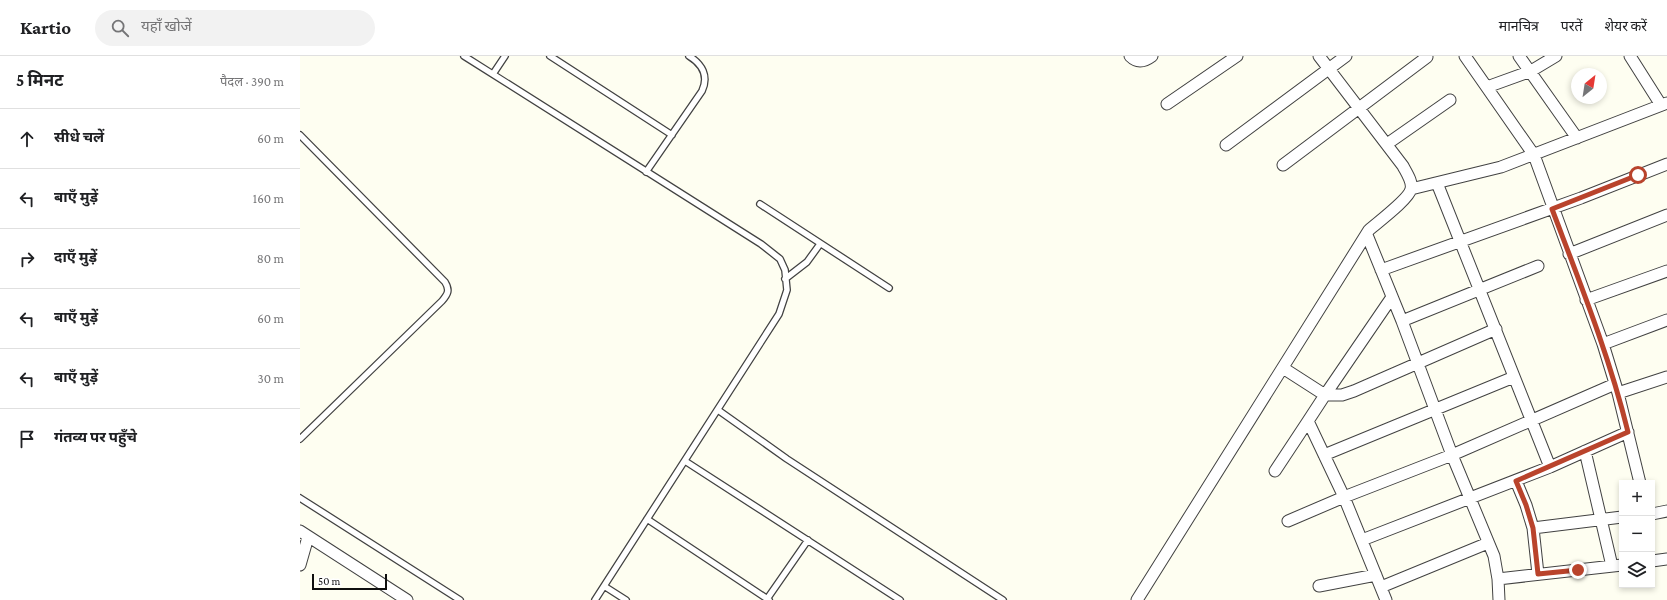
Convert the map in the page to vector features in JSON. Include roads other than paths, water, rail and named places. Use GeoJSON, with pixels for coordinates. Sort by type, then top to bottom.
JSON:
{"type":"FeatureCollection","features":[{"type":"Feature","properties":{"kind":"street"},"geometry":{"type":"LineString","coordinates":[[1130,56],[1138,61],[1143,61],[1152,56]]}},
{"type":"Feature","properties":{"kind":"street"},"geometry":{"type":"LineString","coordinates":[[1137,600],[1367,235],[1380,220],[1407,197],[1411,189],[1411,183],[1403,166],[1319,56]]}},
{"type":"Feature","properties":{"kind":"street"},"geometry":{"type":"LineString","coordinates":[[1226,145],[1346,56]]}},
{"type":"Feature","properties":{"kind":"street"},"geometry":{"type":"LineString","coordinates":[[1465,56],[1534,155],[1552,209],[1603,344],[1617,388],[1639,480]]}},
{"type":"Feature","properties":{"kind":"street"},"geometry":{"type":"LineString","coordinates":[[1519,56],[1577,138]]}},
{"type":"Feature","properties":{"kind":"street"},"geometry":{"type":"LineString","coordinates":[[1486,87],[1531,72],[1556,56]]}},
{"type":"Feature","properties":{"kind":"street"},"geometry":{"type":"LineString","coordinates":[[1411,189],[1437,184],[1501,167],[1664,104],[1630,56]]}},
{"type":"Feature","properties":{"kind":"street"},"geometry":{"type":"LineString","coordinates":[[1167,104],[1233,57]]}},
{"type":"Feature","properties":{"kind":"street"},"geometry":{"type":"LineString","coordinates":[[1283,165],[1427,57]]}},
{"type":"Feature","properties":{"kind":"street"},"geometry":{"type":"LineString","coordinates":[[1387,144],[1450,100]]}},
{"type":"Feature","properties":{"kind":"street"},"geometry":{"type":"LineString","coordinates":[[1381,270],[1552,209],[1667,164]]}},
{"type":"Feature","properties":{"kind":"street"},"geometry":{"type":"LineString","coordinates":[[1437,184],[1550,467]]}},
{"type":"Feature","properties":{"kind":"street"},"geometry":{"type":"LineString","coordinates":[[1569,254],[1667,215]]}},
{"type":"Feature","properties":{"kind":"street"},"geometry":{"type":"LineString","coordinates":[[1367,235],[1418,362],[1452,455],[1494,556],[1498,579],[1499,600]]}},
{"type":"Feature","properties":{"kind":"street"},"geometry":{"type":"LineString","coordinates":[[1402,321],[1538,266]]}},
{"type":"Feature","properties":{"kind":"street"},"geometry":{"type":"LineString","coordinates":[[1586,300],[1667,271]]}},
{"type":"Feature","properties":{"kind":"street"},"geometry":{"type":"LineString","coordinates":[[1275,471],[1392,297]]}},
{"type":"Feature","properties":{"kind":"street"},"geometry":{"type":"LineString","coordinates":[[1603,344],[1667,320]]}},
{"type":"Feature","properties":{"kind":"street"},"geometry":{"type":"LineString","coordinates":[[1283,368],[1325,395],[1342,395],[1496,329]]}},
{"type":"Feature","properties":{"kind":"street"},"geometry":{"type":"LineString","coordinates":[[1324,455],[1514,377]]}},
{"type":"Feature","properties":{"kind":"street"},"geometry":{"type":"LineString","coordinates":[[1288,520],[1452,455],[1532,420],[1617,388],[1667,377]]}},
{"type":"Feature","properties":{"kind":"street"},"geometry":{"type":"LineString","coordinates":[[1308,421],[1344,497],[1386,600]]}},
{"type":"Feature","properties":{"kind":"street"},"geometry":{"type":"LineString","coordinates":[[1362,540],[1516,481],[1628,432]]}},
{"type":"Feature","properties":{"kind":"street"},"geometry":{"type":"LineString","coordinates":[[1498,579],[1617,566],[1602,520],[1586,451]]}},
{"type":"Feature","properties":{"kind":"street"},"geometry":{"type":"LineString","coordinates":[[1516,481],[1526,505],[1533,528],[1538,574]]}},
{"type":"Feature","properties":{"kind":"street"},"geometry":{"type":"LineString","coordinates":[[1655,514],[1667,512]]}},
{"type":"Feature","properties":{"kind":"street"},"geometry":{"type":"LineString","coordinates":[[1533,528],[1619,518]]}},
{"type":"Feature","properties":{"kind":"street"},"geometry":{"type":"LineString","coordinates":[[300,565],[304,534],[407,600]]}},
{"type":"Feature","properties":{"kind":"street"},"geometry":{"type":"LineString","coordinates":[[1381,587],[1488,543]]}},
{"type":"Feature","properties":{"kind":"street"},"geometry":{"type":"LineString","coordinates":[[1655,561],[1667,559]]}},
{"type":"Feature","properties":{"kind":"street"},"geometry":{"type":"LineString","coordinates":[[1319,586],[1376,575]]}},
{"type":"Feature","properties":{"kind":"lane"},"geometry":{"type":"LineString","coordinates":[[464,56],[761,244],[780,259],[785,270],[787,290],[779,314],[595,600]]}},
{"type":"Feature","properties":{"kind":"lane"},"geometry":{"type":"LineString","coordinates":[[493,74],[505,56]]}},
{"type":"Feature","properties":{"kind":"lane"},"geometry":{"type":"LineString","coordinates":[[550,56],[672,135]]}},
{"type":"Feature","properties":{"kind":"lane"},"geometry":{"type":"LineString","coordinates":[[646,172],[706,83],[703,69],[698,61],[689,56]]}},
{"type":"Feature","properties":{"kind":"lane"},"geometry":{"type":"LineString","coordinates":[[300,135],[445,282],[448,288],[447,295],[442,301],[300,439]]}},
{"type":"Feature","properties":{"kind":"lane"},"geometry":{"type":"LineString","coordinates":[[760,204],[889,288]]}},
{"type":"Feature","properties":{"kind":"lane"},"geometry":{"type":"LineString","coordinates":[[785,279],[807,262],[820,244]]}},
{"type":"Feature","properties":{"kind":"lane"},"geometry":{"type":"LineString","coordinates":[[718,410],[788,459],[1003,600]]}},
{"type":"Feature","properties":{"kind":"lane"},"geometry":{"type":"LineString","coordinates":[[685,461],[900,600]]}},
{"type":"Feature","properties":{"kind":"lane"},"geometry":{"type":"LineString","coordinates":[[300,498],[460,600]]}},
{"type":"Feature","properties":{"kind":"lane"},"geometry":{"type":"LineString","coordinates":[[647,519],[768,599],[808,540]]}},
{"type":"Feature","properties":{"kind":"lane"},"geometry":{"type":"LineString","coordinates":[[604,586],[626,600]]}}]}
